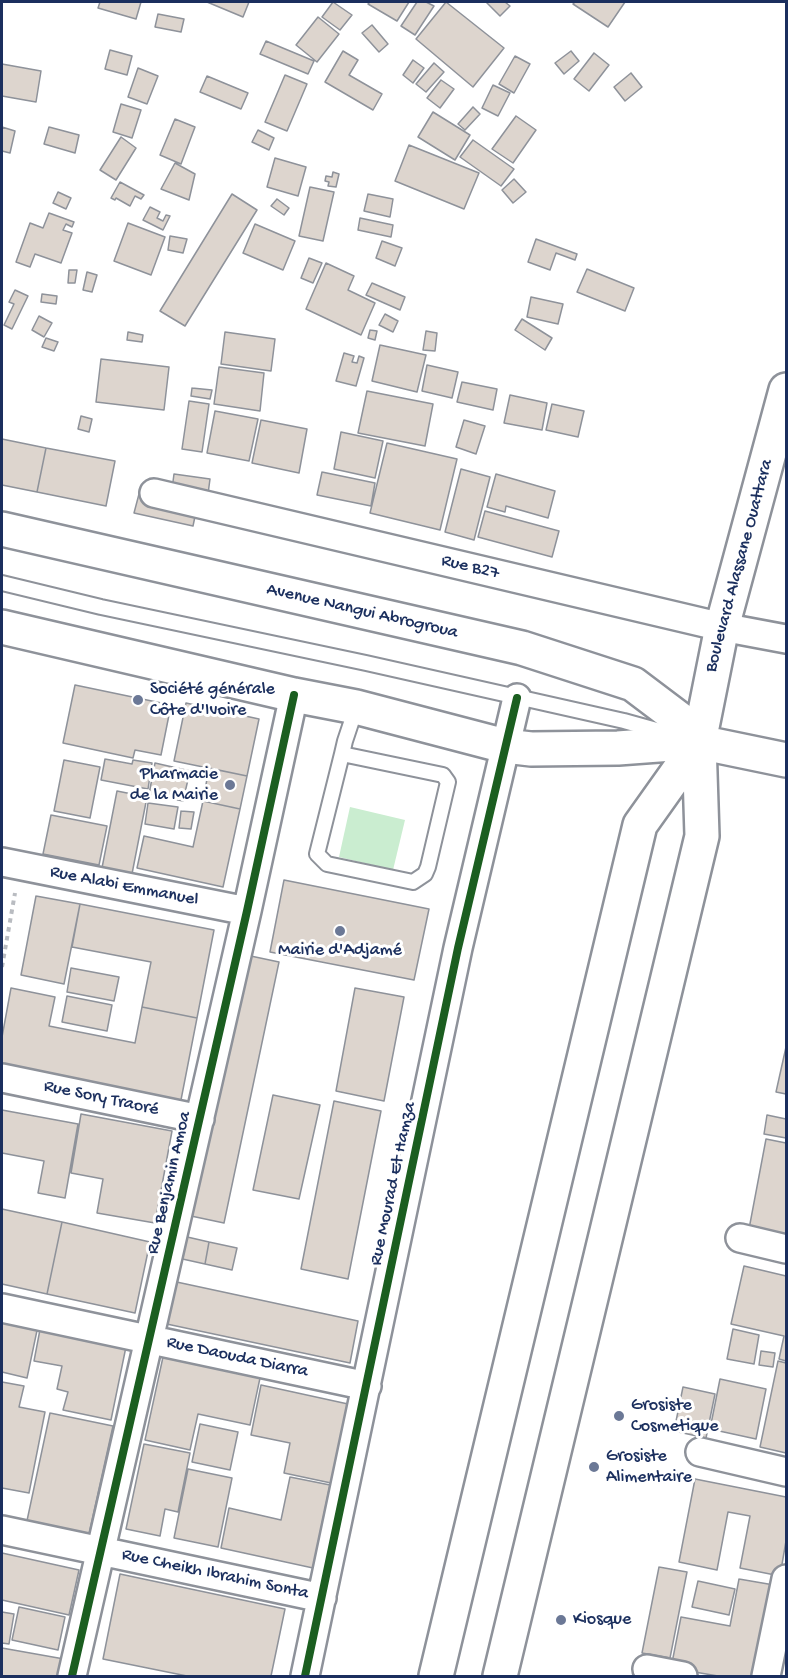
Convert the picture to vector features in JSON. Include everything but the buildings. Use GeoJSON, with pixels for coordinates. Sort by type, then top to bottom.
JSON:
{"type":"FeatureCollection","features":[{"type":"Feature","properties":{"kind":"main road","name":"Boulevard Alassane Ouattara"},"geometry":{"type":"LineString","coordinates":[[699,742],[722,627],[786,390]]}},
{"type":"Feature","properties":{"kind":"main road","name":"Avenue Nangui Abrogroua"},"geometry":{"type":"LineString","coordinates":[[2,530],[522,648],[633,684],[682,721],[699,742]]}},
{"type":"Feature","properties":{"kind":"main road"},"geometry":{"type":"LineString","coordinates":[[2,627],[294,695],[356,707],[506,746],[531,749],[618,748],[699,742],[786,760]]}},
{"type":"Feature","properties":{"kind":"main road"},"geometry":{"type":"LineString","coordinates":[[436,1677],[640,825],[699,742]]}},
{"type":"Feature","properties":{"kind":"main road"},"geometry":{"type":"LineString","coordinates":[[500,1677],[702,836],[699,742]]}},
{"type":"Feature","properties":{"kind":"street","name":"Rue B27"},"geometry":{"type":"LineString","coordinates":[[154,493],[722,627],[786,639]]}},
{"type":"Feature","properties":{"kind":"street","name":"Rue Benjamin Amoa"},"geometry":{"type":"LineString","coordinates":[[72,1677],[200,1119],[294,695]]}},
{"type":"Feature","properties":{"kind":"street","name":"Rue Mourad Et Hamza"},"geometry":{"type":"LineString","coordinates":[[305,1677],[458,948],[500,761],[506,746],[517,698]]}},
{"type":"Feature","properties":{"kind":"street","name":"Rue Alabi Emmanuel"},"geometry":{"type":"LineString","coordinates":[[11,864],[247,911]]}},
{"type":"Feature","properties":{"kind":"street","name":"Rue Sory Traoré"},"geometry":{"type":"LineString","coordinates":[[2,1078],[200,1119]]}},
{"type":"Feature","properties":{"kind":"street"},"geometry":{"type":"LineString","coordinates":[[740,1238],[786,1250]]}},
{"type":"Feature","properties":{"kind":"street","name":"Rue Daouda Diarra"},"geometry":{"type":"LineString","coordinates":[[2,1308],[367,1386]]}},
{"type":"Feature","properties":{"kind":"street"},"geometry":{"type":"LineString","coordinates":[[700,1452],[786,1472]]}},
{"type":"Feature","properties":{"kind":"street","name":"Rue Cheikh Ibrahim Sonta"},"geometry":{"type":"LineString","coordinates":[[2,1530],[322,1598]]}},
{"type":"Feature","properties":{"kind":"street"},"geometry":{"type":"LineString","coordinates":[[766,1677],[786,1579]]}},
{"type":"Feature","properties":{"kind":"street"},"geometry":{"type":"LineString","coordinates":[[647,1669],[683,1677]]}},
{"type":"Feature","properties":{"kind":"lane"},"geometry":{"type":"LineString","coordinates":[[2,583],[624,721],[699,742]]}},
{"type":"Feature","properties":{"kind":"lane"},"geometry":{"type":"LineString","coordinates":[[342,754],[443,775],[448,782],[428,867],[425,874],[413,882],[327,864],[317,854],[342,754],[356,707]]}},
{"type":"Feature","properties":{"kind":"path"},"geometry":{"type":"LineString","coordinates":[[2,967],[11,864]]}},
{"type":"Feature","properties":{"kind":"green space"},"geometry":{"type":"Polygon","coordinates":[[[350,807],[405,820],[393,870],[339,857],[350,807]]]}},
{"type":"Feature","properties":{"kind":"cycle path"},"geometry":{"type":"LineString","coordinates":[[72,1676],[247,911],[294,695]]}},
{"type":"Feature","properties":{"kind":"cycle path"},"geometry":{"type":"LineString","coordinates":[[305,1676],[458,948],[517,698]]}},
{"type":"Feature","properties":{"kind":"place","name":"Société générale Côte d'Ivoire"},"geometry":{"type":"Point","coordinates":[138,700]}},
{"type":"Feature","properties":{"kind":"place","name":"Pharmacie de la Mairie"},"geometry":{"type":"Point","coordinates":[230,785]}},
{"type":"Feature","properties":{"kind":"place","name":"Mairie d'Adjamé"},"geometry":{"type":"Point","coordinates":[340,931]}},
{"type":"Feature","properties":{"kind":"place","name":"Grosiste Cosmetique"},"geometry":{"type":"Point","coordinates":[619,1416]}},
{"type":"Feature","properties":{"kind":"place","name":"Grosiste Alimentaire"},"geometry":{"type":"Point","coordinates":[594,1467]}},
{"type":"Feature","properties":{"kind":"place","name":"Kiosque"},"geometry":{"type":"Point","coordinates":[561,1620]}}]}
